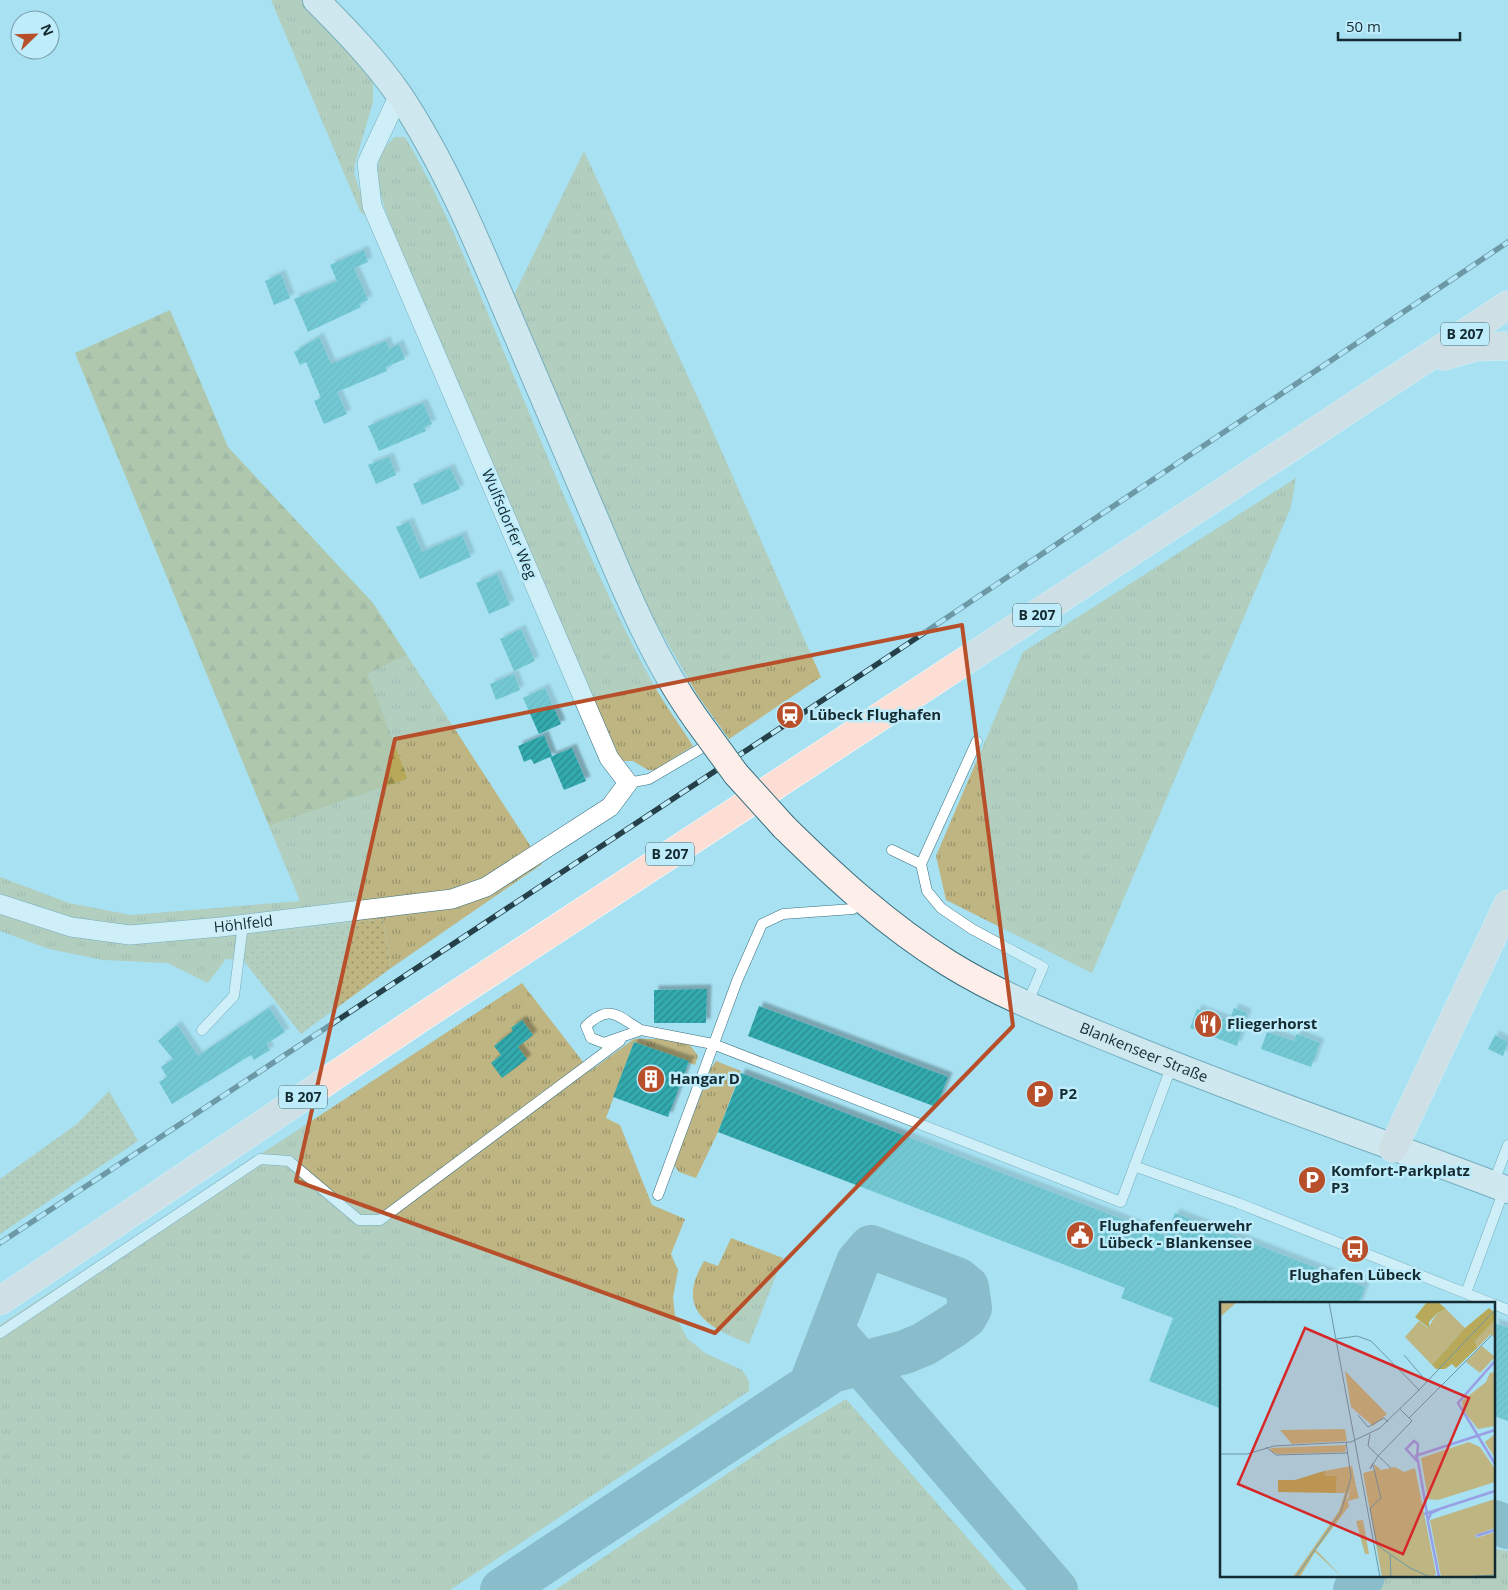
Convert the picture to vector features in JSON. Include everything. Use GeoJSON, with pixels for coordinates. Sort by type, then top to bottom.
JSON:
{"type":"FeatureCollection","features":[{"type":"Feature","properties":{"kind":"main road","name":"B 207"},"geometry":{"type":"LineString","coordinates":[[0,1301],[500,965],[1508,306]]}},
{"type":"Feature","properties":{"kind":"main road"},"geometry":{"type":"LineString","coordinates":[[1421,363],[1476,347],[1508,346]]}},
{"type":"Feature","properties":{"kind":"main road"},"geometry":{"type":"LineString","coordinates":[[1393,1148],[1508,904]]}},
{"type":"Feature","properties":{"kind":"street"},"geometry":{"type":"LineString","coordinates":[[316,0],[344,28],[399,95]]}},
{"type":"Feature","properties":{"kind":"street","name":"Blankenseer Straße"},"geometry":{"type":"LineString","coordinates":[[399,95],[454,192],[626,591],[664,671],[736,774],[784,827],[861,901],[949,964],[1027,1005],[1172,1065],[1502,1188]]}},
{"type":"Feature","properties":{"kind":"street","name":"Wulfsdorfer Weg"},"geometry":{"type":"LineString","coordinates":[[399,95],[367,163],[372,206],[609,758],[628,783]]}},
{"type":"Feature","properties":{"kind":"street","name":"Höhlfeld"},"geometry":{"type":"LineString","coordinates":[[0,904],[71,927],[130,934],[243,924],[452,899],[486,887],[610,807],[628,783]]}},
{"type":"Feature","properties":{"kind":"lane"},"geometry":{"type":"LineString","coordinates":[[628,783],[649,779],[718,738]]}},
{"type":"Feature","properties":{"kind":"lane"},"geometry":{"type":"LineString","coordinates":[[977,741],[921,864],[927,891],[941,908],[972,929],[1044,967],[1027,1005]]}},
{"type":"Feature","properties":{"kind":"lane"},"geometry":{"type":"LineString","coordinates":[[892,850],[921,864]]}},
{"type":"Feature","properties":{"kind":"lane"},"geometry":{"type":"LineString","coordinates":[[658,1194],[713,1044],[762,924],[783,914],[853,909],[861,901]]}},
{"type":"Feature","properties":{"kind":"lane"},"geometry":{"type":"LineString","coordinates":[[202,1030],[234,996],[243,924]]}},
{"type":"Feature","properties":{"kind":"lane"},"geometry":{"type":"LineString","coordinates":[[641,1030],[604,1043],[591,1038],[586,1026],[598,1014],[612,1013],[641,1030],[713,1044],[1121,1202],[1172,1065]]}},
{"type":"Feature","properties":{"kind":"lane"},"geometry":{"type":"LineString","coordinates":[[0,1333],[260,1159],[289,1160],[359,1220],[380,1220],[627,1036]]}},
{"type":"Feature","properties":{"kind":"lane"},"geometry":{"type":"LineString","coordinates":[[1466,1293],[1502,1188],[1508,1145]]}},
{"type":"Feature","properties":{"kind":"lane"},"geometry":{"type":"LineString","coordinates":[[1134,1166],[1238,1204],[1488,1302]]}},
{"type":"Feature","properties":{"kind":"lane"},"geometry":{"type":"LineString","coordinates":[[1496,1305],[1508,1310]]}},
{"type":"Feature","properties":{"kind":"highlighted area"},"geometry":{"type":"Polygon","coordinates":[[[962,625],[1013,1026],[715,1333],[296,1181],[395,739],[962,625]]]}},
{"type":"Feature","properties":{"kind":"green space"},"geometry":{"type":"Polygon","coordinates":[[[271,0],[307,0],[373,72],[373,102],[354,173],[369,219],[360,211],[271,0]]]}},
{"type":"Feature","properties":{"kind":"green space"},"geometry":{"type":"Polygon","coordinates":[[[395,137],[405,137],[432,186],[467,262],[590,556],[652,682],[693,746],[655,770],[648,770],[633,761],[619,761],[392,229],[380,193],[378,169],[380,158],[386,147],[395,137]]]}},
{"type":"Feature","properties":{"kind":"green space"},"geometry":{"type":"Polygon","coordinates":[[[584,151],[704,411],[821,677],[729,739],[698,696],[631,579],[512,299],[584,151]]]}},
{"type":"Feature","properties":{"kind":"green space"},"geometry":{"type":"Polygon","coordinates":[[[170,310],[228,447],[373,603],[407,655],[368,674],[408,779],[269,826],[75,353],[170,310]]]}},
{"type":"Feature","properties":{"kind":"green space"},"geometry":{"type":"Polygon","coordinates":[[[1296,478],[1291,507],[1092,973],[946,900],[936,856],[1023,652],[1296,478]]]}},
{"type":"Feature","properties":{"kind":"green space"},"geometry":{"type":"Polygon","coordinates":[[[407,655],[542,864],[391,968],[383,919],[273,932],[243,960],[226,959],[208,983],[167,963],[103,960],[49,949],[0,931],[0,877],[69,903],[131,915],[300,901],[269,826],[408,779],[368,674],[407,655]]]}},
{"type":"Feature","properties":{"kind":"green space"},"geometry":{"type":"Polygon","coordinates":[[[383,919],[391,968],[301,1034],[243,960],[252,938],[273,932],[383,919]]]}},
{"type":"Feature","properties":{"kind":"green space"},"geometry":{"type":"Polygon","coordinates":[[[522,983],[590,1071],[634,1039],[669,1039],[690,1045],[698,1056],[695,1065],[634,1042],[606,1118],[620,1125],[652,1205],[685,1219],[671,1254],[678,1270],[673,1298],[675,1315],[687,1338],[705,1353],[742,1370],[749,1381],[749,1391],[450,1590],[0,1590],[0,1325],[522,983]]]}},
{"type":"Feature","properties":{"kind":"green space"},"geometry":{"type":"Polygon","coordinates":[[[716,1061],[741,1071],[718,1132],[696,1178],[679,1172],[674,1165],[711,1068],[716,1061]]]}},
{"type":"Feature","properties":{"kind":"green space"},"geometry":{"type":"Polygon","coordinates":[[[109,1091],[138,1141],[0,1234],[0,1179],[77,1124],[109,1091]]]}},
{"type":"Feature","properties":{"kind":"green space"},"geometry":{"type":"Polygon","coordinates":[[[731,1238],[783,1258],[749,1344],[720,1331],[709,1323],[694,1304],[693,1292],[696,1278],[704,1261],[718,1266],[731,1238]]]}},
{"type":"Feature","properties":{"kind":"green space"},"geometry":{"type":"Polygon","coordinates":[[[846,1399],[1013,1590],[555,1590],[771,1444],[846,1399]]]}},
{"type":"Feature","properties":{"kind":"green space"},"geometry":{"type":"Polygon","coordinates":[[[1496,1549],[1508,1551],[1508,1590],[1375,1590],[1383,1578],[1496,1578],[1496,1549]]]}},
{"type":"Feature","properties":{"kind":"building"},"geometry":{"type":"Polygon","coordinates":[[[364,250],[368,262],[354,268],[368,300],[359,304],[361,307],[308,332],[294,299],[337,281],[330,265],[364,250]]]}},
{"type":"Feature","properties":{"kind":"building"},"geometry":{"type":"Polygon","coordinates":[[[281,274],[290,298],[274,305],[265,281],[281,274]]]}},
{"type":"Feature","properties":{"kind":"building"},"geometry":{"type":"Polygon","coordinates":[[[319,337],[331,364],[386,341],[389,349],[399,344],[405,359],[386,367],[387,371],[337,392],[347,414],[324,424],[314,401],[321,398],[306,362],[300,365],[294,352],[319,337]]]}},
{"type":"Feature","properties":{"kind":"building"},"geometry":{"type":"Polygon","coordinates":[[[423,403],[432,424],[424,427],[426,431],[379,451],[368,426],[423,403]]]}},
{"type":"Feature","properties":{"kind":"building"},"geometry":{"type":"Polygon","coordinates":[[[389,457],[396,475],[376,484],[368,465],[389,457]]]}},
{"type":"Feature","properties":{"kind":"building"},"geometry":{"type":"Polygon","coordinates":[[[450,468],[460,489],[422,505],[413,484],[450,468]]]}},
{"type":"Feature","properties":{"kind":"building"},"geometry":{"type":"Polygon","coordinates":[[[409,522],[422,552],[462,535],[471,557],[420,579],[396,527],[409,522]]]}},
{"type":"Feature","properties":{"kind":"building"},"geometry":{"type":"Polygon","coordinates":[[[497,574],[510,605],[489,614],[476,583],[497,574]]]}},
{"type":"Feature","properties":{"kind":"building"},"geometry":{"type":"Polygon","coordinates":[[[521,629],[535,661],[514,671],[500,639],[521,629]]]}},
{"type":"Feature","properties":{"kind":"building"},"geometry":{"type":"Polygon","coordinates":[[[514,674],[520,690],[496,700],[490,684],[514,674]]]}},
{"type":"Feature","properties":{"kind":"building"},"geometry":{"type":"Polygon","coordinates":[[[545,688],[561,724],[539,734],[523,698],[545,688]]]}},
{"type":"Feature","properties":{"kind":"building"},"geometry":{"type":"Polygon","coordinates":[[[544,735],[552,756],[534,764],[531,759],[524,762],[518,746],[544,735]]]}},
{"type":"Feature","properties":{"kind":"building"},"geometry":{"type":"Polygon","coordinates":[[[572,748],[586,781],[564,790],[550,757],[572,748]]]}},
{"type":"Feature","properties":{"kind":"building"},"geometry":{"type":"Polygon","coordinates":[[[707,989],[706,1023],[654,1023],[654,990],[707,989]]]}},
{"type":"Feature","properties":{"kind":"building"},"geometry":{"type":"Polygon","coordinates":[[[759,1006],[948,1077],[936,1107],[748,1036],[759,1006]]]}},
{"type":"Feature","properties":{"kind":"building"},"geometry":{"type":"Polygon","coordinates":[[[269,1008],[285,1032],[266,1044],[270,1050],[254,1060],[251,1055],[172,1104],[159,1082],[167,1077],[161,1067],[173,1059],[158,1041],[177,1025],[198,1056],[269,1008]]]}},
{"type":"Feature","properties":{"kind":"building"},"geometry":{"type":"Polygon","coordinates":[[[1234,1008],[1247,1013],[1237,1046],[1190,1028],[1197,1009],[1229,1021],[1234,1008]]]}},
{"type":"Feature","properties":{"kind":"building"},"geometry":{"type":"Polygon","coordinates":[[[522,1020],[533,1035],[518,1047],[527,1059],[502,1078],[491,1063],[501,1055],[494,1046],[513,1031],[511,1028],[522,1020]]]}},
{"type":"Feature","properties":{"kind":"building"},"geometry":{"type":"Polygon","coordinates":[[[1267,1032],[1294,1041],[1297,1034],[1320,1043],[1311,1067],[1261,1049],[1267,1032]]]}},
{"type":"Feature","properties":{"kind":"building"},"geometry":{"type":"Polygon","coordinates":[[[1495,1035],[1508,1042],[1503,1056],[1488,1049],[1495,1035]]]}},
{"type":"Feature","properties":{"kind":"building","name":"Hangar D"},"geometry":{"type":"Polygon","coordinates":[[[634,1042],[689,1061],[668,1117],[613,1097],[634,1042]]]}},
{"type":"Feature","properties":{"kind":"building"},"geometry":{"type":"Polygon","coordinates":[[[741,1073],[1166,1236],[1175,1213],[1365,1287],[1360,1302],[1220,1302],[1220,1408],[1149,1381],[1173,1318],[1121,1298],[1125,1288],[718,1132],[741,1073]]]}},
{"type":"Feature","properties":{"kind":"building"},"geometry":{"type":"Polygon","coordinates":[[[1496,1324],[1508,1328],[1508,1421],[1496,1417],[1496,1324]]]}},
{"type":"Feature","properties":{"kind":"taxiway"},"geometry":{"type":"LineString","coordinates":[[502,1590],[832,1371],[905,1352],[924,1344],[953,1326],[965,1317],[970,1308],[967,1287],[957,1279],[871,1247],[858,1262],[812,1381],[807,1388]]}},
{"type":"Feature","properties":{"kind":"taxiway"},"geometry":{"type":"LineString","coordinates":[[843,1343],[1056,1590]]}},
{"type":"Feature","properties":{"kind":"taxiway"},"geometry":{"type":"LineString","coordinates":[[1496,1523],[1508,1527]]}},
{"type":"Feature","properties":{"kind":"taxiway"},"geometry":{"type":"LineString","coordinates":[[1355,1590],[1362,1578]]}},
{"type":"Feature","properties":{"kind":"railway"},"geometry":{"type":"LineString","coordinates":[[0,1243],[897,651],[1508,242]]}},
{"type":"Feature","properties":{"kind":"place","name":"Lübeck Flughafen"},"geometry":{"type":"Point","coordinates":[790,715]}},
{"type":"Feature","properties":{"kind":"place","name":"Fliegerhorst"},"geometry":{"type":"Point","coordinates":[1208,1024]}},
{"type":"Feature","properties":{"kind":"place","name":"Hangar D"},"geometry":{"type":"Point","coordinates":[651,1079]}},
{"type":"Feature","properties":{"kind":"place","name":"P2"},"geometry":{"type":"Point","coordinates":[1040,1094]}},
{"type":"Feature","properties":{"kind":"place","name":"Komfort-Parkplatz P3"},"geometry":{"type":"Point","coordinates":[1312,1180]}},
{"type":"Feature","properties":{"kind":"place","name":"Flughafenfeuerwehr Lübeck - Blankensee"},"geometry":{"type":"Point","coordinates":[1080,1235]}},
{"type":"Feature","properties":{"kind":"place","name":"Flughafen Lübeck"},"geometry":{"type":"Point","coordinates":[1355,1249]}}]}
